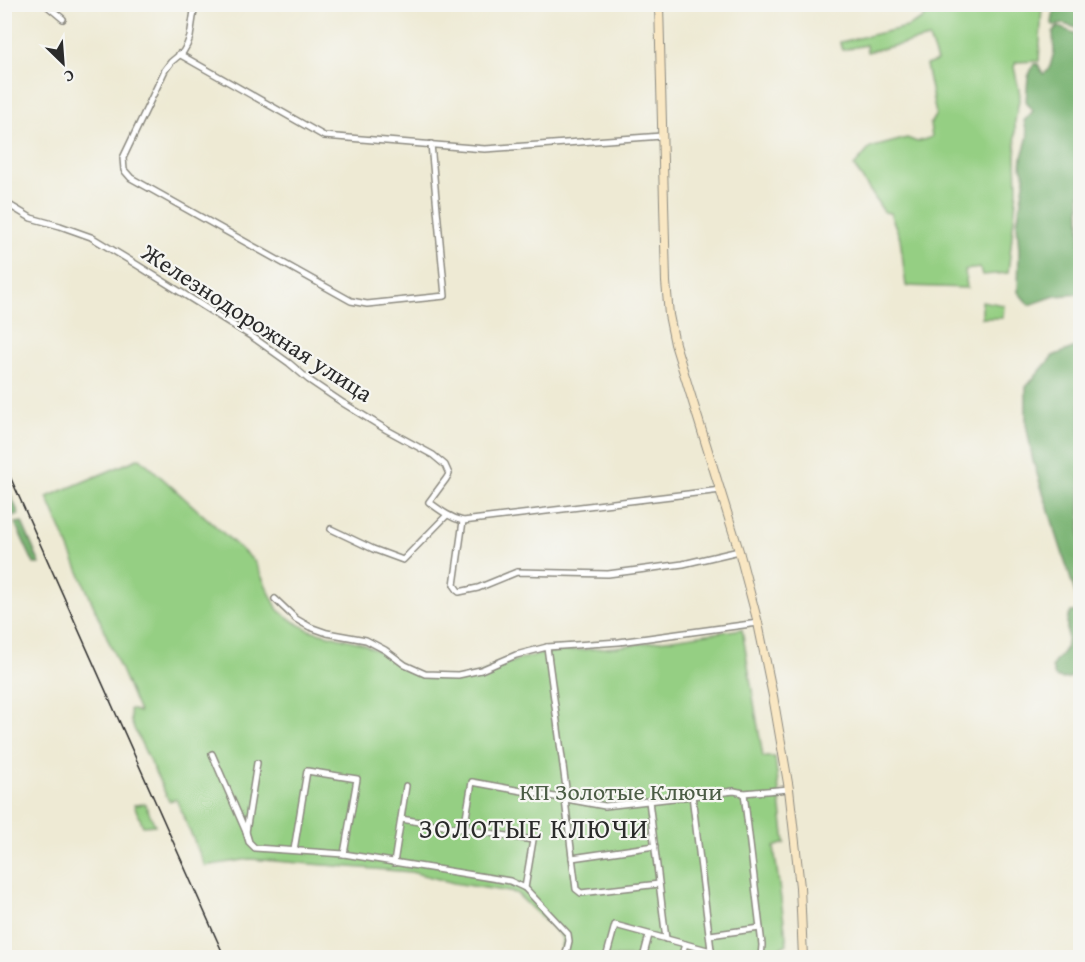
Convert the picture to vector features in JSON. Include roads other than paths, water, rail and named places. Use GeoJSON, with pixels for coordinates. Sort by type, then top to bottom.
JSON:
{"type":"FeatureCollection","features":[{"type":"Feature","properties":{"kind":"street"},"geometry":{"type":"LineString","coordinates":[[45,4],[63,19]]}},
{"type":"Feature","properties":{"kind":"street"},"geometry":{"type":"LineString","coordinates":[[195,4],[190,38],[183,51],[165,70],[123,158],[124,170],[131,178],[351,301],[367,304],[445,296],[430,144]]}},
{"type":"Feature","properties":{"kind":"street"},"geometry":{"type":"LineString","coordinates":[[659,4],[666,282],[669,315],[675,344],[721,490],[758,623],[789,789],[800,887],[804,957]]}},
{"type":"Feature","properties":{"kind":"street"},"geometry":{"type":"LineString","coordinates":[[179,54],[324,136],[485,149],[662,136]]}},
{"type":"Feature","properties":{"kind":"street","name":"Железнодорожная улица"},"geometry":{"type":"LineString","coordinates":[[4,202],[31,218],[91,237],[254,338],[343,403],[433,455],[445,465],[449,474],[429,502],[447,515]]}},
{"type":"Feature","properties":{"kind":"street"},"geometry":{"type":"LineString","coordinates":[[330,529],[403,560],[447,515],[463,521],[721,490]]}},
{"type":"Feature","properties":{"kind":"street"},"geometry":{"type":"LineString","coordinates":[[463,521],[454,585],[459,592],[478,588],[516,572],[608,574],[683,564],[739,551]]}},
{"type":"Feature","properties":{"kind":"street"},"geometry":{"type":"LineString","coordinates":[[275,599],[296,619],[310,627],[327,633],[366,640],[385,650],[405,665],[425,674],[458,675],[481,670],[547,647],[619,642],[758,623]]}},
{"type":"Feature","properties":{"kind":"street"},"geometry":{"type":"LineString","coordinates":[[547,647],[566,788],[565,800],[576,889],[581,893],[659,884]]}},
{"type":"Feature","properties":{"kind":"street"},"geometry":{"type":"LineString","coordinates":[[212,754],[249,842],[255,848],[344,854],[510,881],[525,888],[568,934],[569,941],[565,957]]}},
{"type":"Feature","properties":{"kind":"street"},"geometry":{"type":"LineString","coordinates":[[246,832],[257,763]]}},
{"type":"Feature","properties":{"kind":"street"},"geometry":{"type":"LineString","coordinates":[[294,850],[307,771],[357,779],[344,854]]}},
{"type":"Feature","properties":{"kind":"street"},"geometry":{"type":"LineString","coordinates":[[464,829],[472,782],[605,806],[734,791],[744,793],[789,789]]}},
{"type":"Feature","properties":{"kind":"street"},"geometry":{"type":"LineString","coordinates":[[394,863],[406,786]]}},
{"type":"Feature","properties":{"kind":"street"},"geometry":{"type":"LineString","coordinates":[[744,793],[762,945],[760,957]]}},
{"type":"Feature","properties":{"kind":"street"},"geometry":{"type":"LineString","coordinates":[[606,957],[615,925],[685,944],[712,954],[692,795]]}},
{"type":"Feature","properties":{"kind":"street"},"geometry":{"type":"LineString","coordinates":[[649,801],[666,939]]}},
{"type":"Feature","properties":{"kind":"street"},"geometry":{"type":"LineString","coordinates":[[401,819],[533,840],[525,888]]}},
{"type":"Feature","properties":{"kind":"street"},"geometry":{"type":"LineString","coordinates":[[573,858],[655,846]]}},
{"type":"Feature","properties":{"kind":"street"},"geometry":{"type":"LineString","coordinates":[[710,935],[760,928]]}},
{"type":"Feature","properties":{"kind":"street"},"geometry":{"type":"LineString","coordinates":[[643,957],[649,935]]}},
{"type":"Feature","properties":{"kind":"street"},"geometry":{"type":"LineString","coordinates":[[681,957],[685,944]]}},
{"type":"Feature","properties":{"kind":"railway"},"geometry":{"type":"LineString","coordinates":[[4,463],[225,958]]}},
{"type":"Feature","properties":{"kind":"district","name":"ЗОЛОТЫЕ КЛЮЧИ"},"geometry":{"type":"Point","coordinates":[534,829]}},
{"type":"Feature","properties":{"kind":"park label","name":"КП Золотые Ключи"},"geometry":{"type":"Point","coordinates":[621,792]}}]}
